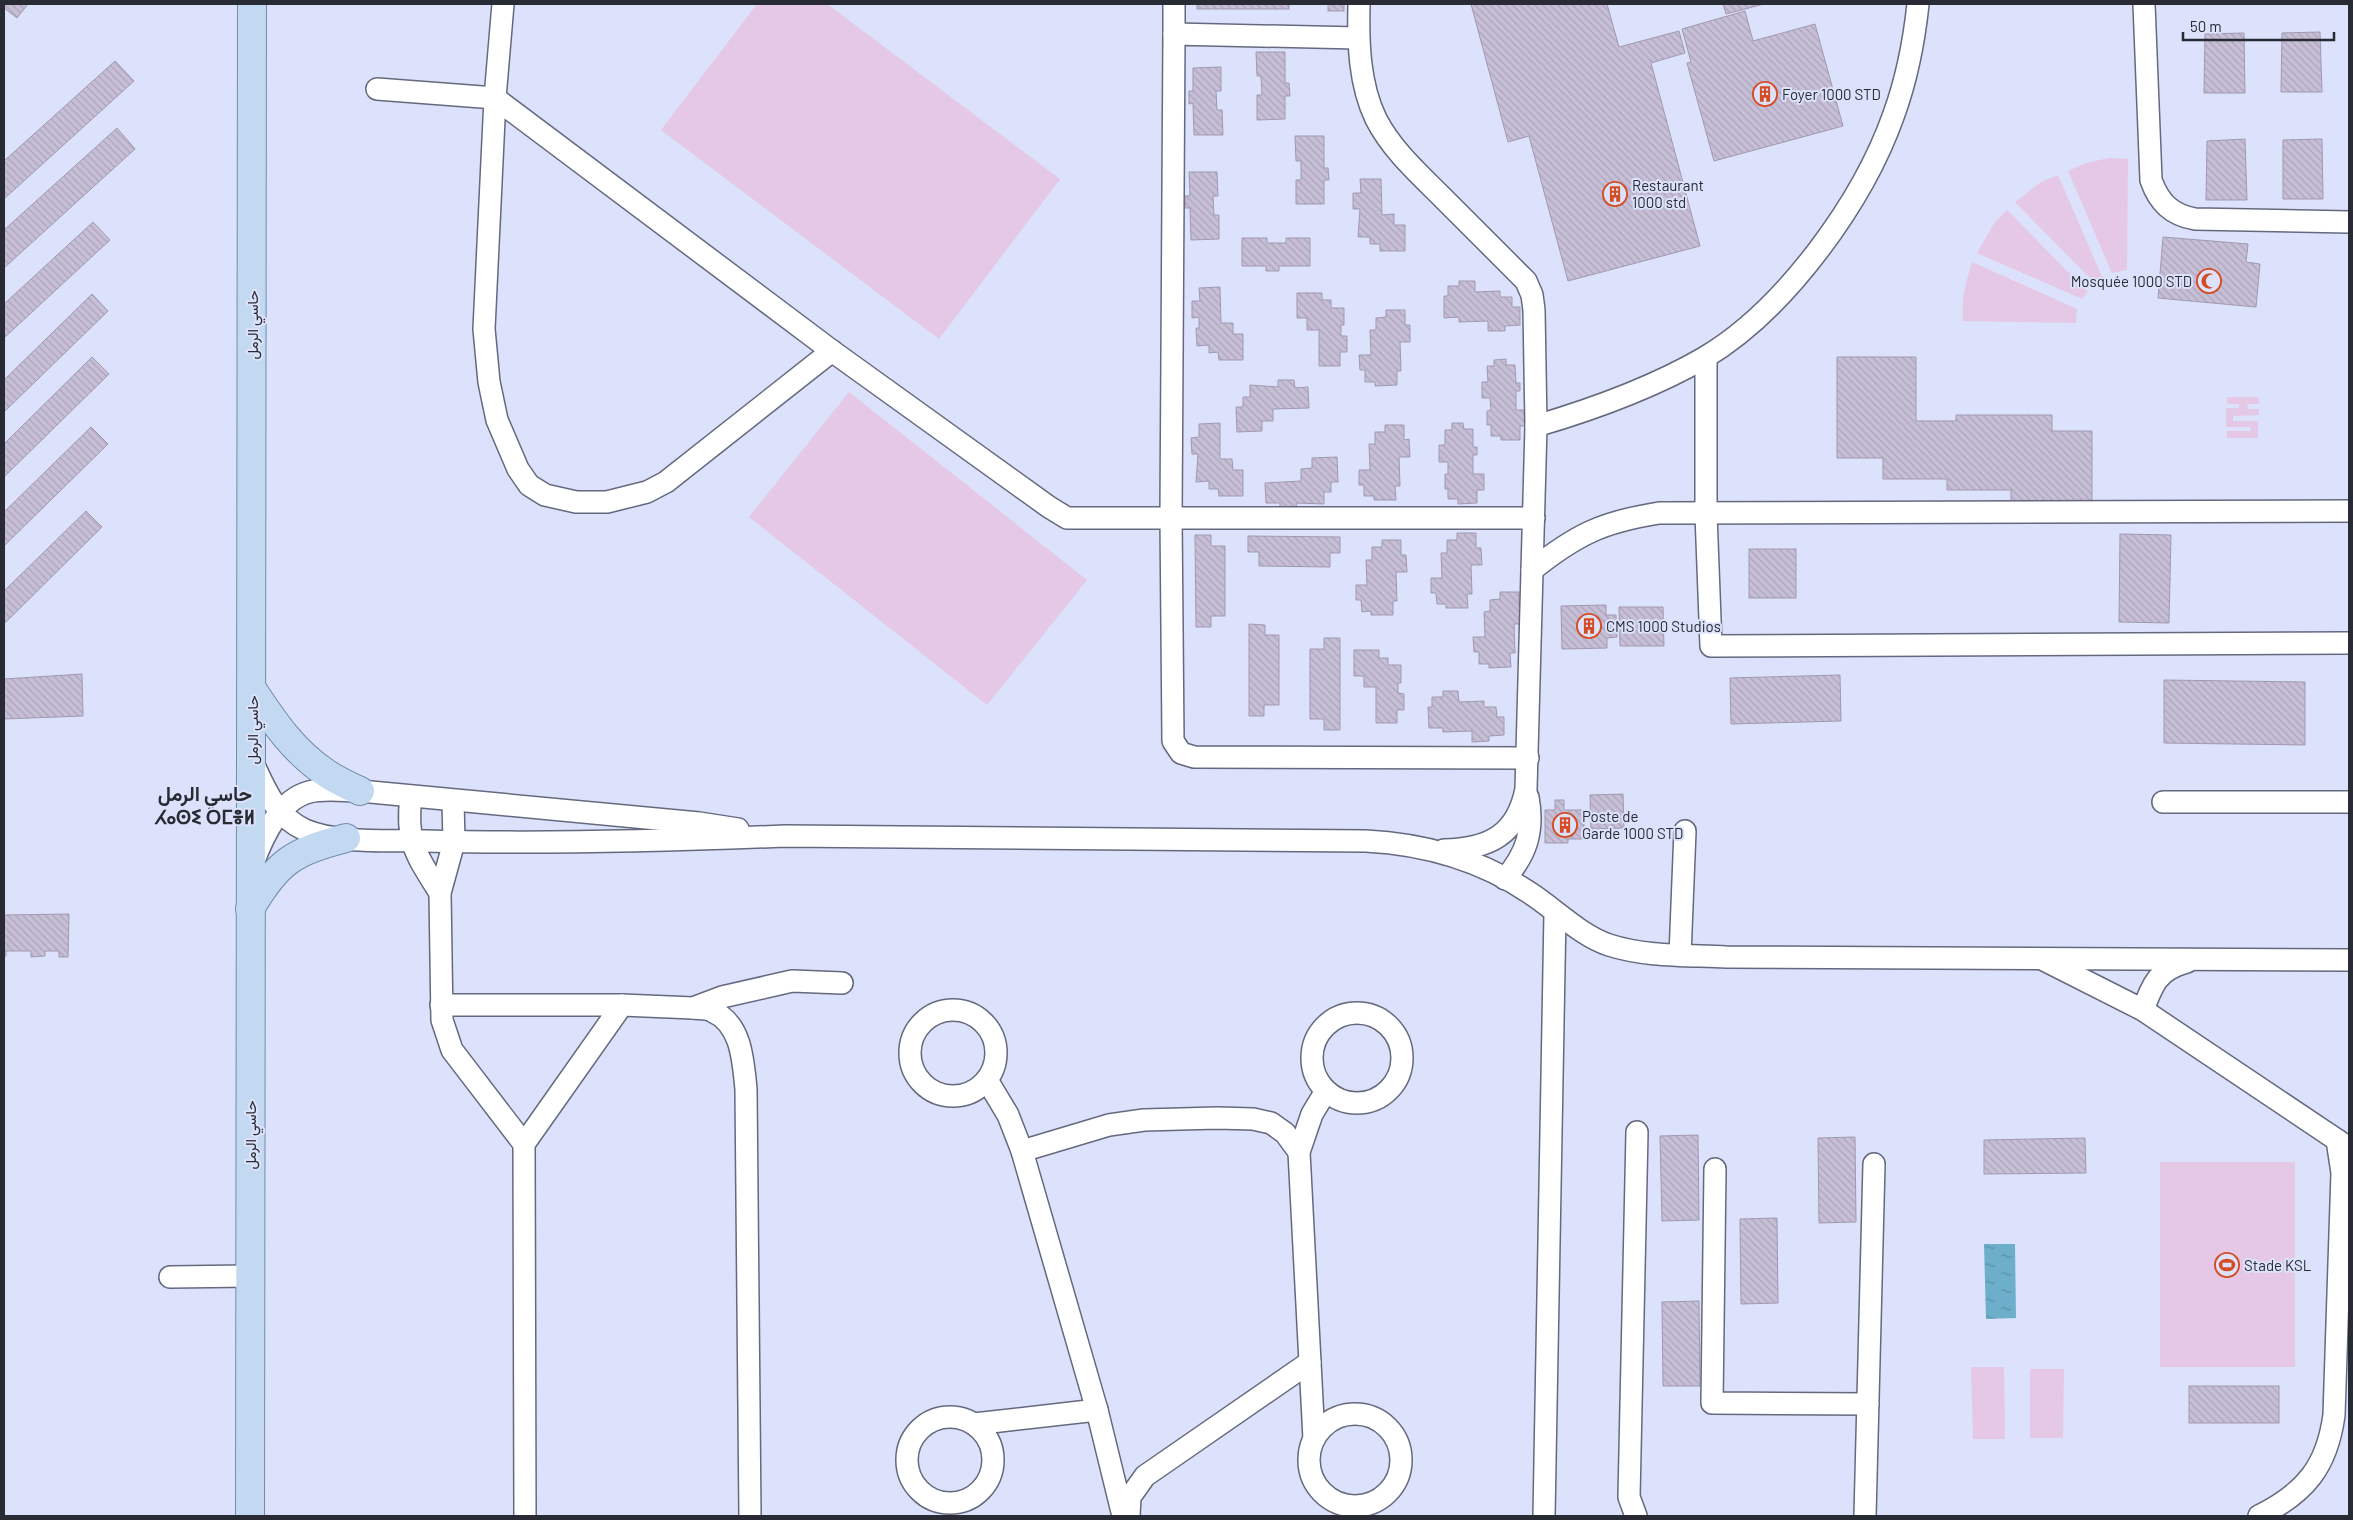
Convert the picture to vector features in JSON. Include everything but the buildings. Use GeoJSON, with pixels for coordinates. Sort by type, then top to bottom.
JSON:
{"type":"FeatureCollection","features":[{"type":"Feature","properties":{"kind":"main road","name":"حاسي الرمل"},"geometry":{"type":"LineString","coordinates":[[250,1516],[252,4]]}},
{"type":"Feature","properties":{"kind":"main road"},"geometry":{"type":"LineString","coordinates":[[252,689],[276,725],[299,751],[327,774],[360,791]]}},
{"type":"Feature","properties":{"kind":"main road"},"geometry":{"type":"LineString","coordinates":[[250,909],[272,874],[292,857],[304,851],[346,838]]}},
{"type":"Feature","properties":{"kind":"street"},"geometry":{"type":"LineString","coordinates":[[503,4],[495,98],[484,329],[493,406],[500,429],[518,469],[536,490],[554,498],[576,502],[608,502],[647,492],[666,482],[832,351]]}},
{"type":"Feature","properties":{"kind":"street"},"geometry":{"type":"LineString","coordinates":[[1174,4],[1171,516],[1172,735],[1174,745],[1181,753],[1190,757],[1206,758],[1528,758]]}},
{"type":"Feature","properties":{"kind":"street"},"geometry":{"type":"LineString","coordinates":[[1359,4],[1358,38],[1367,96],[1376,119],[1397,152],[1526,281],[1534,310],[1536,426],[1534,518],[1528,758],[1523,807],[1516,822],[1506,833],[1492,841],[1472,847],[1432,850]]}},
{"type":"Feature","properties":{"kind":"street"},"geometry":{"type":"LineString","coordinates":[[1536,426],[1613,400],[1672,375],[1706,357],[1750,323],[1791,284],[1830,234],[1875,160],[1895,113],[1912,48],[1918,4]]}},
{"type":"Feature","properties":{"kind":"street"},"geometry":{"type":"LineString","coordinates":[[2144,4],[2151,180],[2161,202],[2181,216],[2195,219],[2349,222]]}},
{"type":"Feature","properties":{"kind":"street"},"geometry":{"type":"LineString","coordinates":[[1174,34],[1358,38]]}},
{"type":"Feature","properties":{"kind":"street"},"geometry":{"type":"LineString","coordinates":[[377,90],[495,98],[832,351],[1062,515],[1077,519],[1171,516],[1534,518]]}},
{"type":"Feature","properties":{"kind":"street"},"geometry":{"type":"LineString","coordinates":[[1706,357],[1706,514],[1711,646],[2349,643]]}},
{"type":"Feature","properties":{"kind":"street"},"geometry":{"type":"LineString","coordinates":[[1532,570],[1576,537],[1599,526],[1628,518],[1659,514],[2349,511]]}},
{"type":"Feature","properties":{"kind":"street"},"geometry":{"type":"LineString","coordinates":[[251,760],[271,800],[280,812],[303,829],[346,838],[454,842],[700,840],[785,836],[1290,838],[1387,842],[1432,850],[1481,866],[1530,893],[1555,913],[1608,944],[1634,952],[1726,957],[2349,960]]}},
{"type":"Feature","properties":{"kind":"street"},"geometry":{"type":"LineString","coordinates":[[1505,879],[1519,862],[1528,836],[1530,812],[1526,789]]}},
{"type":"Feature","properties":{"kind":"street"},"geometry":{"type":"LineString","coordinates":[[250,870],[259,847],[280,812],[298,797],[309,792],[360,791],[699,823],[785,836]]}},
{"type":"Feature","properties":{"kind":"street"},"geometry":{"type":"LineString","coordinates":[[411,797],[409,827],[411,841],[420,861],[440,893]]}},
{"type":"Feature","properties":{"kind":"street"},"geometry":{"type":"LineString","coordinates":[[453,801],[454,842],[440,893],[441,1006],[446,1036],[452,1050],[524,1144]]}},
{"type":"Feature","properties":{"kind":"street"},"geometry":{"type":"LineString","coordinates":[[2163,802],[2349,802]]}},
{"type":"Feature","properties":{"kind":"street"},"geometry":{"type":"LineString","coordinates":[[1680,955],[1685,831]]}},
{"type":"Feature","properties":{"kind":"street"},"geometry":{"type":"LineString","coordinates":[[1544,1516],[1555,913]]}},
{"type":"Feature","properties":{"kind":"street"},"geometry":{"type":"LineString","coordinates":[[2039,958],[2143,1010],[2343,1144],[2334,1415],[2331,1439],[2315,1473],[2300,1489],[2278,1506],[2259,1516]]}},
{"type":"Feature","properties":{"kind":"street"},"geometry":{"type":"LineString","coordinates":[[2143,1010],[2156,979],[2172,966],[2197,959]]}},
{"type":"Feature","properties":{"kind":"street"},"geometry":{"type":"LineString","coordinates":[[693,1008],[730,995],[792,980],[842,983]]}},
{"type":"Feature","properties":{"kind":"street"},"geometry":{"type":"LineString","coordinates":[[441,1006],[622,1005],[693,1008],[711,1010],[728,1023],[736,1036],[744,1063],[746,1089],[750,1516]]}},
{"type":"Feature","properties":{"kind":"street"},"geometry":{"type":"LineString","coordinates":[[525,1516],[524,1144],[622,1005]]}},
{"type":"Feature","properties":{"kind":"street"},"geometry":{"type":"LineString","coordinates":[[954,1010],[967,1012],[979,1019],[988,1029],[994,1041],[996,1055],[993,1068],[986,1080],[976,1090],[962,1095],[947,1096],[933,1091],[917,1076],[910,1056],[911,1041],[917,1028],[928,1018],[940,1012],[954,1010]]}},
{"type":"Feature","properties":{"kind":"street"},"geometry":{"type":"LineString","coordinates":[[1361,1012],[1376,1016],[1390,1025],[1398,1036],[1403,1064],[1398,1078],[1390,1089],[1379,1098],[1365,1103],[1351,1103],[1337,1099],[1326,1091],[1316,1078],[1312,1062],[1313,1046],[1319,1032],[1330,1021],[1345,1014],[1361,1012]]}},
{"type":"Feature","properties":{"kind":"street"},"geometry":{"type":"LineString","coordinates":[[986,1080],[1008,1116],[1022,1151],[1097,1410],[1123,1516]]}},
{"type":"Feature","properties":{"kind":"street"},"geometry":{"type":"LineString","coordinates":[[1314,1438],[1324,1426],[1338,1417],[1354,1414],[1370,1416],[1384,1423],[1395,1436],[1401,1450],[1402,1466],[1397,1482],[1382,1498],[1362,1506],[1348,1506],[1334,1502],[1322,1493],[1313,1481],[1309,1467],[1310,1452],[1314,1438],[1299,1152],[1312,1114],[1326,1091]]}},
{"type":"Feature","properties":{"kind":"street"},"geometry":{"type":"LineString","coordinates":[[1022,1151],[1109,1125],[1144,1120],[1217,1118],[1271,1122],[1285,1133],[1299,1152]]}},
{"type":"Feature","properties":{"kind":"street"},"geometry":{"type":"LineString","coordinates":[[1636,1516],[1629,1497],[1637,1132]]}},
{"type":"Feature","properties":{"kind":"street"},"geometry":{"type":"LineString","coordinates":[[1865,1516],[1874,1164]]}},
{"type":"Feature","properties":{"kind":"street"},"geometry":{"type":"LineString","coordinates":[[1715,1169],[1712,1403],[1868,1404]]}},
{"type":"Feature","properties":{"kind":"street"},"geometry":{"type":"LineString","coordinates":[[170,1277],[250,1276]]}},
{"type":"Feature","properties":{"kind":"street"},"geometry":{"type":"LineString","coordinates":[[1129,1516],[1130,1497],[1146,1476],[1310,1362]]}},
{"type":"Feature","properties":{"kind":"street"},"geometry":{"type":"LineString","coordinates":[[974,1424],[985,1434],[992,1447],[994,1462],[991,1476],[977,1493],[957,1503],[943,1502],[929,1497],[917,1488],[910,1477],[908,1456],[914,1437],[923,1427],[935,1420],[948,1417],[962,1418],[974,1424],[1097,1410]]}},
{"type":"Feature","properties":{"kind":"shaded area"},"geometry":{"type":"Polygon","coordinates":[[[757,4],[827,4],[1060,179],[939,339],[661,130],[757,4]]]}},
{"type":"Feature","properties":{"kind":"shaded area"},"geometry":{"type":"Polygon","coordinates":[[[2109,158],[2128,159],[2127,270],[2112,273],[2068,171],[2086,163],[2109,158]]]}},
{"type":"Feature","properties":{"kind":"shaded area"},"geometry":{"type":"Polygon","coordinates":[[[2058,175],[2103,279],[2096,284],[2015,202],[2041,182],[2058,175]]]}},
{"type":"Feature","properties":{"kind":"shaded area"},"geometry":{"type":"Polygon","coordinates":[[[2007,210],[2088,292],[2082,299],[1977,253],[1995,222],[2007,210]]]}},
{"type":"Feature","properties":{"kind":"shaded area"},"geometry":{"type":"Polygon","coordinates":[[[1972,262],[2077,309],[2076,323],[1963,321],[1963,298],[1972,262]]]}},
{"type":"Feature","properties":{"kind":"shaded area"},"geometry":{"type":"Polygon","coordinates":[[[849,392],[1087,580],[987,705],[749,517],[849,392]]]}},
{"type":"Feature","properties":{"kind":"shaded area"},"geometry":{"type":"Polygon","coordinates":[[[2227,397],[2259,397],[2259,404],[2247,404],[2248,409],[2259,409],[2259,415],[2233,416],[2233,421],[2258,421],[2258,438],[2227,438],[2227,431],[2251,431],[2250,427],[2226,427],[2226,408],[2239,408],[2239,404],[2227,404],[2227,397]]]}},
{"type":"Feature","properties":{"kind":"shaded area","name":"Stade KSL"},"geometry":{"type":"Polygon","coordinates":[[[2160,1162],[2295,1162],[2295,1367],[2160,1367],[2160,1162]]]}},
{"type":"Feature","properties":{"kind":"shaded area"},"geometry":{"type":"Polygon","coordinates":[[[1971,1367],[2004,1367],[2005,1439],[1973,1439],[1971,1367]]]}},
{"type":"Feature","properties":{"kind":"shaded area"},"geometry":{"type":"Polygon","coordinates":[[[2030,1369],[2064,1369],[2063,1438],[2030,1438],[2030,1369]]]}},
{"type":"Feature","properties":{"kind":"water"},"geometry":{"type":"Polygon","coordinates":[[[1984,1244],[2015,1244],[2016,1318],[1986,1319],[1984,1244]]]}},
{"type":"Feature","properties":{"kind":"place","name":"Foyer 1000 STD"},"geometry":{"type":"Point","coordinates":[1765,94]}},
{"type":"Feature","properties":{"kind":"place","name":"Restaurant 1000 std"},"geometry":{"type":"Point","coordinates":[1615,194]}},
{"type":"Feature","properties":{"kind":"place","name":"Mosquée 1000 STD"},"geometry":{"type":"Point","coordinates":[2209,281]}},
{"type":"Feature","properties":{"kind":"place","name":"CMS 1000 Studios"},"geometry":{"type":"Point","coordinates":[1589,626]}},
{"type":"Feature","properties":{"kind":"place","name":"Poste de Garde 1000 STD"},"geometry":{"type":"Point","coordinates":[1565,825]}},
{"type":"Feature","properties":{"kind":"place","name":"Stade KSL"},"geometry":{"type":"Point","coordinates":[2227,1265]}},
{"type":"Feature","properties":{"kind":"district","name":"حاسي الرمل ⵃⴰⵙⵉ ⵔⵎⴻⵍ"},"geometry":{"type":"Point","coordinates":[205,804]}}]}
